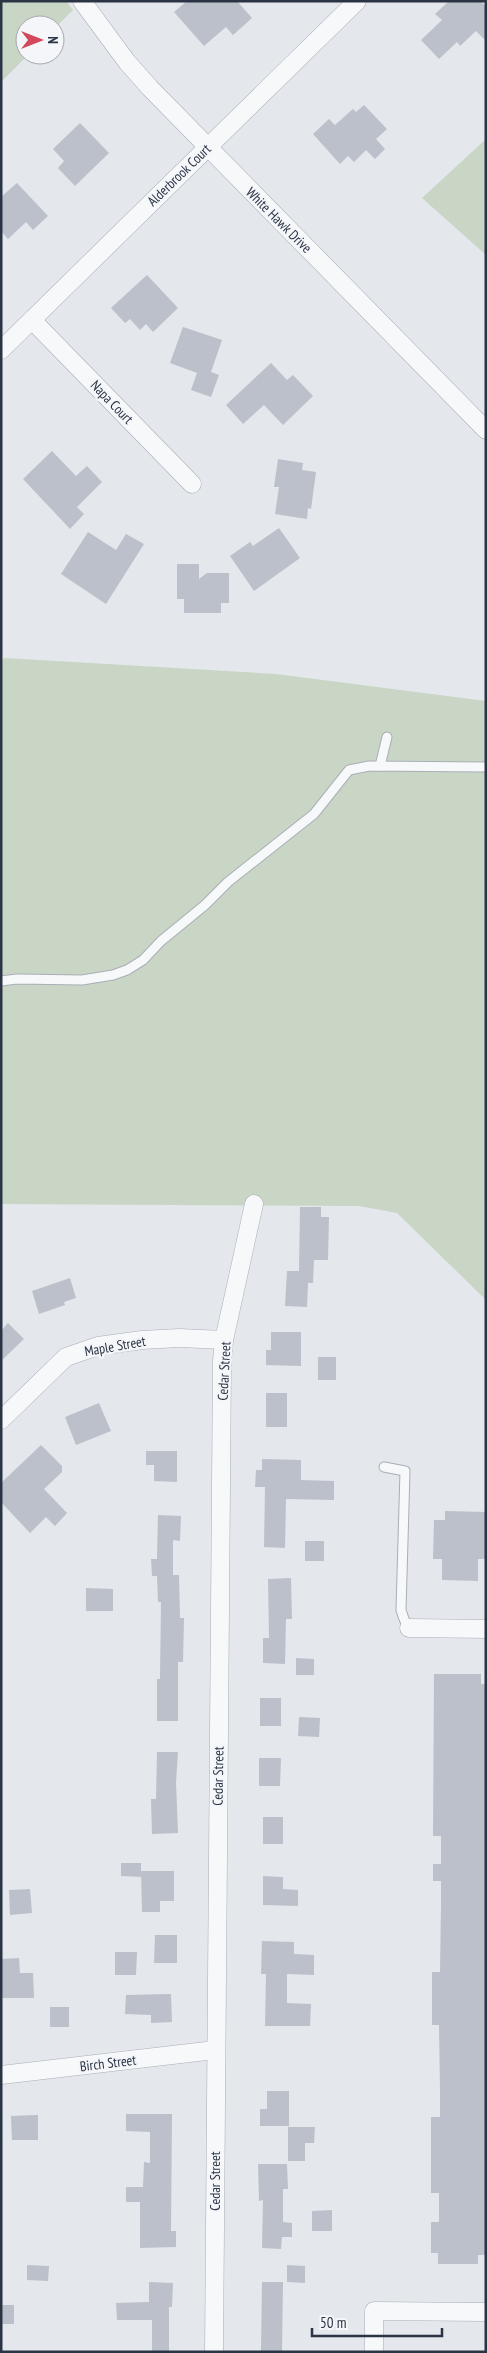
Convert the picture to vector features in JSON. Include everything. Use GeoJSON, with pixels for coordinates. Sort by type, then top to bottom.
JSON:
{"type":"FeatureCollection","features":[{"type":"Feature","properties":{"kind":"street","name":"White Hawk Drive"},"geometry":{"type":"LineString","coordinates":[[82,1],[127,62],[486,430]]}},
{"type":"Feature","properties":{"kind":"street","name":"Alderbrook Court"},"geometry":{"type":"LineString","coordinates":[[1,350],[357,1]]}},
{"type":"Feature","properties":{"kind":"street","name":"Napa Court"},"geometry":{"type":"LineString","coordinates":[[32,320],[192,484]]}},
{"type":"Feature","properties":{"kind":"street","name":"Cedar Street"},"geometry":{"type":"LineString","coordinates":[[214,2352],[222,1361],[224,1340],[254,1204]]}},
{"type":"Feature","properties":{"kind":"street","name":"Maple Street"},"geometry":{"type":"LineString","coordinates":[[1,1420],[66,1357],[98,1346],[142,1340],[180,1338],[224,1340]]}},
{"type":"Feature","properties":{"kind":"street"},"geometry":{"type":"LineString","coordinates":[[409,1628],[486,1629]]}},
{"type":"Feature","properties":{"kind":"street","name":"Birch Street"},"geometry":{"type":"LineString","coordinates":[[1,2075],[215,2050]]}},
{"type":"Feature","properties":{"kind":"street"},"geometry":{"type":"LineString","coordinates":[[374,2352],[374,2311],[486,2312]]}},
{"type":"Feature","properties":{"kind":"lane"},"geometry":{"type":"LineString","coordinates":[[380,766],[387,737]]}},
{"type":"Feature","properties":{"kind":"lane"},"geometry":{"type":"LineString","coordinates":[[1,981],[17,978],[82,980],[114,975],[127,970],[143,960],[161,941],[205,905],[228,882],[314,814],[349,770],[357,767],[380,766],[486,767]]}},
{"type":"Feature","properties":{"kind":"lane"},"geometry":{"type":"LineString","coordinates":[[384,1467],[405,1471],[401,1610],[409,1628]]}},
{"type":"Feature","properties":{"kind":"green space"},"geometry":{"type":"Polygon","coordinates":[[[1,1],[66,1],[73,10],[65,18],[65,15],[15,15],[15,65],[18,65],[1,82],[1,1]]]}},
{"type":"Feature","properties":{"kind":"green space"},"geometry":{"type":"Polygon","coordinates":[[[486,139],[486,255],[422,198],[486,139]]]}},
{"type":"Feature","properties":{"kind":"green space"},"geometry":{"type":"Polygon","coordinates":[[[5,658],[276,674],[486,701],[486,1300],[397,1213],[359,1206],[1,1204],[1,661],[5,658]]]}},
{"type":"Feature","properties":{"kind":"building"},"geometry":{"type":"Polygon","coordinates":[[[187,1],[237,1],[252,18],[233,35],[226,27],[204,46],[174,12],[187,1]]]}},
{"type":"Feature","properties":{"kind":"building"},"geometry":{"type":"Polygon","coordinates":[[[449,1],[481,1],[486,7],[486,41],[476,31],[460,46],[457,42],[439,59],[421,40],[442,20],[435,14],[449,1]]]}},
{"type":"Feature","properties":{"kind":"building"},"geometry":{"type":"Polygon","coordinates":[[[364,105],[387,129],[376,139],[385,149],[375,159],[366,150],[354,162],[348,156],[340,164],[313,134],[329,119],[335,125],[353,109],[356,112],[364,105]]]}},
{"type":"Feature","properties":{"kind":"building"},"geometry":{"type":"Polygon","coordinates":[[[80,123],[109,153],[75,186],[58,168],[64,161],[53,149],[80,123]]]}},
{"type":"Feature","properties":{"kind":"building"},"geometry":{"type":"Polygon","coordinates":[[[17,183],[48,216],[33,230],[26,222],[8,239],[1,231],[1,197],[17,183]]]}},
{"type":"Feature","properties":{"kind":"building"},"geometry":{"type":"Polygon","coordinates":[[[147,275],[178,308],[153,332],[146,324],[140,330],[130,319],[125,323],[111,308],[147,275]]]}},
{"type":"Feature","properties":{"kind":"building"},"geometry":{"type":"Polygon","coordinates":[[[183,327],[222,340],[211,372],[219,375],[211,397],[191,390],[197,373],[170,363],[183,327]]]}},
{"type":"Feature","properties":{"kind":"building"},"geometry":{"type":"Polygon","coordinates":[[[271,363],[287,380],[293,375],[313,396],[283,425],[264,405],[243,424],[226,405],[271,363]]]}},
{"type":"Feature","properties":{"kind":"building"},"geometry":{"type":"Polygon","coordinates":[[[52,451],[76,476],[87,466],[102,482],[77,507],[84,514],[70,529],[23,479],[52,451]]]}},
{"type":"Feature","properties":{"kind":"building"},"geometry":{"type":"Polygon","coordinates":[[[278,459],[303,463],[302,470],[316,472],[311,509],[308,508],[307,519],[275,514],[279,487],[274,487],[278,459]]]}},
{"type":"Feature","properties":{"kind":"building"},"geometry":{"type":"Polygon","coordinates":[[[279,528],[300,558],[254,591],[230,556],[250,542],[253,546],[279,528]]]}},
{"type":"Feature","properties":{"kind":"building"},"geometry":{"type":"Polygon","coordinates":[[[88,532],[116,550],[126,534],[144,544],[106,604],[61,574],[88,532]]]}},
{"type":"Feature","properties":{"kind":"building"},"geometry":{"type":"Polygon","coordinates":[[[177,564],[199,564],[199,579],[207,573],[229,573],[229,603],[221,603],[221,613],[184,613],[184,599],[177,599],[177,564]]]}},
{"type":"Feature","properties":{"kind":"building"},"geometry":{"type":"Polygon","coordinates":[[[300,1207],[321,1207],[321,1217],[329,1217],[328,1260],[314,1260],[313,1283],[308,1283],[307,1307],[285,1306],[287,1271],[299,1271],[300,1207]]]}},
{"type":"Feature","properties":{"kind":"building"},"geometry":{"type":"Polygon","coordinates":[[[70,1278],[76,1298],[64,1302],[65,1305],[39,1314],[32,1291],[70,1278]]]}},
{"type":"Feature","properties":{"kind":"building"},"geometry":{"type":"Polygon","coordinates":[[[8,1323],[24,1339],[1,1361],[1,1331],[8,1323]]]}},
{"type":"Feature","properties":{"kind":"building"},"geometry":{"type":"Polygon","coordinates":[[[271,1332],[301,1332],[301,1366],[266,1365],[266,1350],[271,1350],[271,1332]]]}},
{"type":"Feature","properties":{"kind":"building"},"geometry":{"type":"Polygon","coordinates":[[[318,1357],[336,1357],[336,1380],[318,1380],[318,1357]]]}},
{"type":"Feature","properties":{"kind":"building"},"geometry":{"type":"Polygon","coordinates":[[[266,1393],[287,1393],[287,1427],[266,1427],[266,1393]]]}},
{"type":"Feature","properties":{"kind":"building"},"geometry":{"type":"Polygon","coordinates":[[[99,1403],[111,1431],[76,1445],[65,1417],[99,1403]]]}},
{"type":"Feature","properties":{"kind":"building"},"geometry":{"type":"Polygon","coordinates":[[[41,1445],[62,1466],[62,1472],[44,1489],[67,1513],[55,1526],[46,1517],[30,1533],[1,1502],[1,1483],[41,1445]]]}},
{"type":"Feature","properties":{"kind":"building"},"geometry":{"type":"Polygon","coordinates":[[[146,1451],[177,1451],[177,1482],[154,1481],[154,1465],[146,1465],[146,1451]]]}},
{"type":"Feature","properties":{"kind":"building"},"geometry":{"type":"Polygon","coordinates":[[[262,1459],[301,1460],[301,1480],[334,1481],[334,1500],[286,1499],[285,1548],[264,1547],[265,1487],[255,1487],[256,1470],[262,1470],[262,1459]]]}},
{"type":"Feature","properties":{"kind":"building"},"geometry":{"type":"Polygon","coordinates":[[[445,1511],[486,1512],[486,1559],[478,1559],[478,1581],[442,1580],[442,1559],[433,1559],[434,1520],[445,1520],[445,1511]]]}},
{"type":"Feature","properties":{"kind":"building"},"geometry":{"type":"Polygon","coordinates":[[[158,1515],[181,1516],[180,1541],[173,1540],[173,1575],[179,1575],[180,1618],[184,1618],[183,1662],[178,1662],[178,1721],[157,1721],[157,1679],[160,1679],[161,1602],[158,1602],[157,1576],[152,1576],[151,1559],[157,1559],[158,1515]]]}},
{"type":"Feature","properties":{"kind":"building"},"geometry":{"type":"Polygon","coordinates":[[[305,1541],[324,1541],[324,1561],[305,1561],[305,1541]]]}},
{"type":"Feature","properties":{"kind":"building"},"geometry":{"type":"Polygon","coordinates":[[[291,1578],[292,1619],[286,1619],[285,1664],[263,1663],[263,1638],[269,1638],[268,1579],[291,1578]]]}},
{"type":"Feature","properties":{"kind":"building"},"geometry":{"type":"Polygon","coordinates":[[[86,1588],[113,1589],[113,1611],[86,1611],[86,1588]]]}},
{"type":"Feature","properties":{"kind":"building"},"geometry":{"type":"Polygon","coordinates":[[[296,1658],[314,1659],[314,1675],[296,1675],[296,1658]]]}},
{"type":"Feature","properties":{"kind":"building"},"geometry":{"type":"Polygon","coordinates":[[[434,1674],[481,1674],[481,1684],[486,1684],[486,2255],[478,2255],[478,2264],[438,2264],[438,2253],[431,2253],[431,2222],[439,2222],[439,2193],[431,2193],[431,2117],[440,2117],[439,2025],[432,2025],[432,1972],[440,1972],[441,1906],[441,1881],[433,1881],[433,1864],[441,1864],[441,1836],[433,1836],[434,1674]]]}},
{"type":"Feature","properties":{"kind":"building"},"geometry":{"type":"Polygon","coordinates":[[[260,1698],[281,1698],[281,1726],[260,1726],[260,1698]]]}},
{"type":"Feature","properties":{"kind":"building"},"geometry":{"type":"Polygon","coordinates":[[[299,1717],[320,1718],[319,1737],[298,1736],[299,1717]]]}},
{"type":"Feature","properties":{"kind":"building"},"geometry":{"type":"Polygon","coordinates":[[[157,1752],[178,1752],[176,1782],[178,1833],[152,1834],[151,1799],[156,1799],[157,1752]]]}},
{"type":"Feature","properties":{"kind":"building"},"geometry":{"type":"Polygon","coordinates":[[[259,1758],[281,1758],[280,1786],[259,1786],[259,1758]]]}},
{"type":"Feature","properties":{"kind":"building"},"geometry":{"type":"Polygon","coordinates":[[[263,1817],[283,1817],[283,1844],[263,1844],[263,1817]]]}},
{"type":"Feature","properties":{"kind":"building"},"geometry":{"type":"Polygon","coordinates":[[[121,1863],[141,1863],[141,1877],[121,1876],[121,1863]]]}},
{"type":"Feature","properties":{"kind":"building"},"geometry":{"type":"Polygon","coordinates":[[[141,1871],[174,1871],[174,1901],[160,1901],[160,1912],[142,1912],[141,1871]]]}},
{"type":"Feature","properties":{"kind":"building"},"geometry":{"type":"Polygon","coordinates":[[[263,1876],[283,1877],[283,1889],[298,1890],[298,1906],[263,1905],[263,1876]]]}},
{"type":"Feature","properties":{"kind":"building"},"geometry":{"type":"Polygon","coordinates":[[[30,1889],[32,1913],[10,1915],[9,1890],[30,1889]]]}},
{"type":"Feature","properties":{"kind":"building"},"geometry":{"type":"Polygon","coordinates":[[[155,1935],[177,1935],[177,1963],[154,1963],[155,1935]]]}},
{"type":"Feature","properties":{"kind":"building"},"geometry":{"type":"Polygon","coordinates":[[[262,1941],[294,1942],[294,1954],[314,1955],[314,1975],[287,1974],[287,2003],[311,2004],[310,2026],[265,2026],[266,1974],[261,1974],[262,1941]]]}},
{"type":"Feature","properties":{"kind":"building"},"geometry":{"type":"Polygon","coordinates":[[[115,1952],[137,1952],[136,1975],[115,1975],[115,1952]]]}},
{"type":"Feature","properties":{"kind":"building"},"geometry":{"type":"Polygon","coordinates":[[[19,1958],[20,1973],[33,1973],[34,1998],[1,1998],[1,1959],[19,1958]]]}},
{"type":"Feature","properties":{"kind":"building"},"geometry":{"type":"Polygon","coordinates":[[[171,1994],[172,2022],[151,2023],[151,2015],[125,2014],[126,1995],[171,1994]]]}},
{"type":"Feature","properties":{"kind":"building"},"geometry":{"type":"Polygon","coordinates":[[[50,2007],[69,2007],[69,2027],[50,2027],[50,2007]]]}},
{"type":"Feature","properties":{"kind":"building"},"geometry":{"type":"Polygon","coordinates":[[[267,2091],[289,2091],[289,2126],[260,2126],[260,2109],[267,2109],[267,2091]]]}},
{"type":"Feature","properties":{"kind":"building"},"geometry":{"type":"Polygon","coordinates":[[[126,2114],[172,2114],[171,2231],[176,2231],[176,2247],[140,2248],[140,2202],[126,2202],[126,2187],[143,2187],[144,2162],[150,2163],[150,2132],[126,2131],[126,2114]]]}},
{"type":"Feature","properties":{"kind":"building"},"geometry":{"type":"Polygon","coordinates":[[[38,2115],[38,2140],[12,2140],[11,2116],[38,2115]]]}},
{"type":"Feature","properties":{"kind":"building"},"geometry":{"type":"Polygon","coordinates":[[[288,2127],[315,2127],[314,2143],[305,2143],[305,2161],[288,2161],[288,2127]]]}},
{"type":"Feature","properties":{"kind":"building"},"geometry":{"type":"Polygon","coordinates":[[[258,2164],[287,2164],[288,2189],[283,2189],[283,2222],[292,2223],[292,2237],[282,2237],[281,2249],[262,2248],[263,2200],[259,2201],[258,2164]]]}},
{"type":"Feature","properties":{"kind":"building"},"geometry":{"type":"Polygon","coordinates":[[[332,2210],[332,2231],[312,2231],[312,2211],[332,2210]]]}},
{"type":"Feature","properties":{"kind":"building"},"geometry":{"type":"Polygon","coordinates":[[[27,2265],[49,2266],[48,2281],[27,2280],[27,2265]]]}},
{"type":"Feature","properties":{"kind":"building"},"geometry":{"type":"Polygon","coordinates":[[[287,2265],[305,2266],[305,2283],[287,2282],[287,2265]]]}},
{"type":"Feature","properties":{"kind":"building"},"geometry":{"type":"Polygon","coordinates":[[[149,2282],[173,2283],[172,2307],[169,2307],[169,2352],[152,2352],[152,2320],[117,2320],[116,2303],[149,2302],[149,2282]]]}},
{"type":"Feature","properties":{"kind":"building"},"geometry":{"type":"Polygon","coordinates":[[[262,2282],[283,2282],[282,2352],[261,2352],[262,2282]]]}},
{"type":"Feature","properties":{"kind":"building"},"geometry":{"type":"Polygon","coordinates":[[[1,2305],[14,2305],[14,2324],[1,2324],[1,2305]]]}}]}
